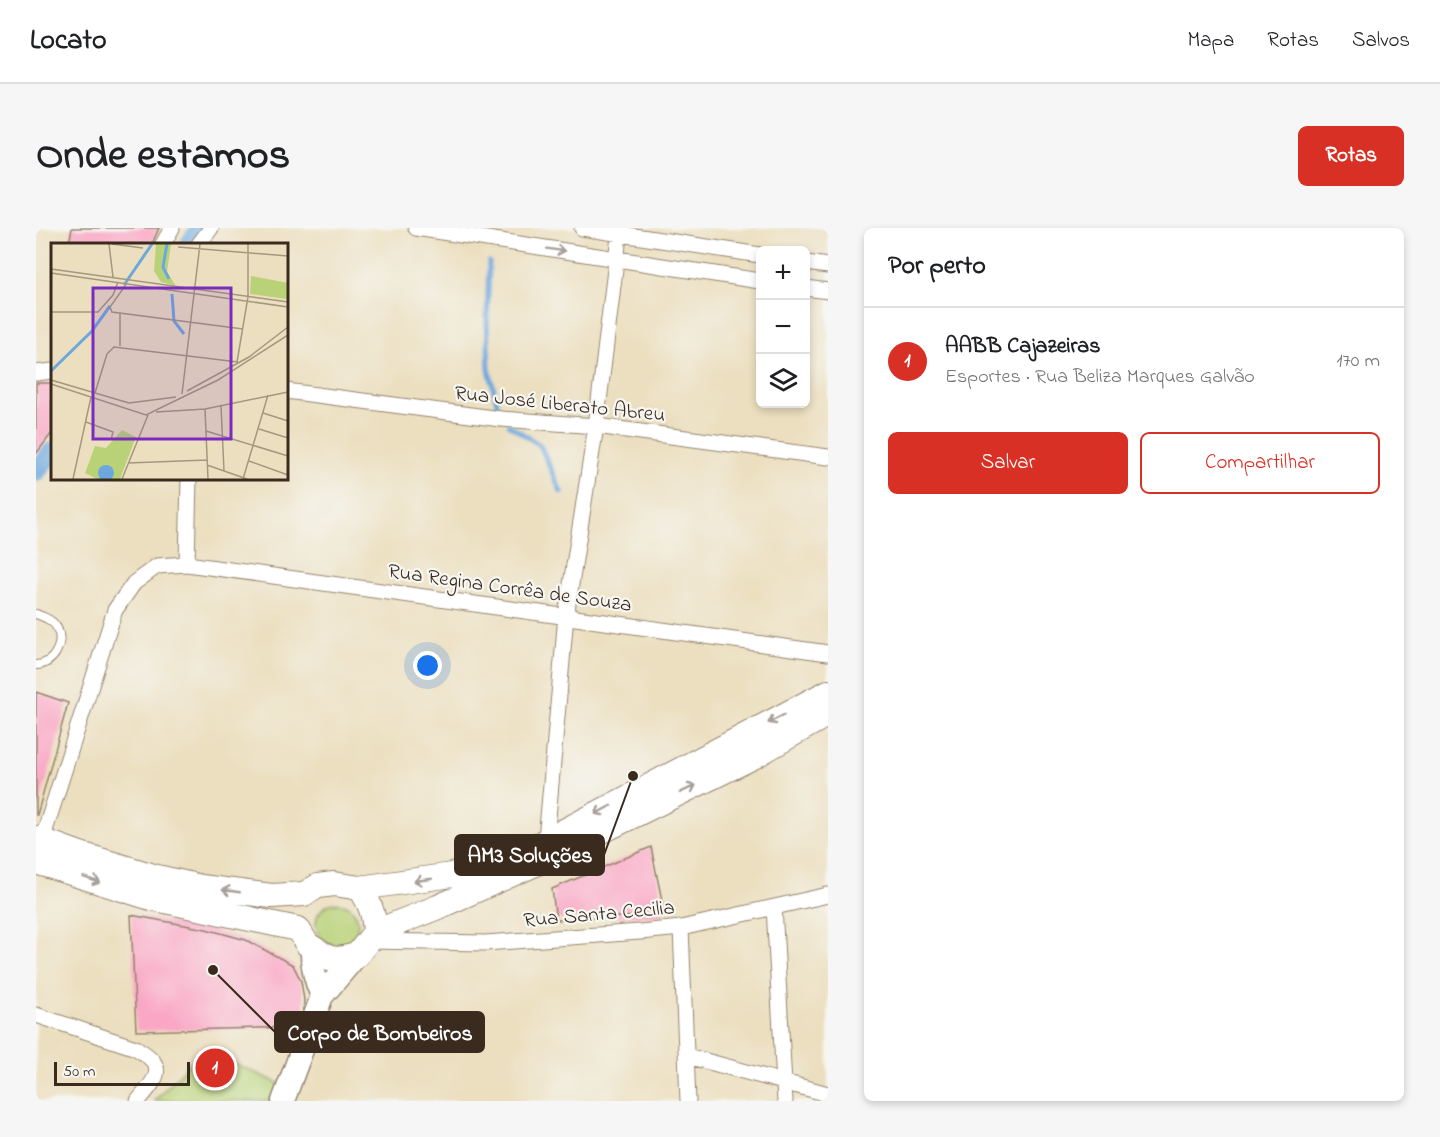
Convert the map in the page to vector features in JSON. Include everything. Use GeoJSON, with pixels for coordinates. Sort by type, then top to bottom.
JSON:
{"type":"FeatureCollection","features":[{"type":"Feature","properties":{"kind":"main road"},"geometry":{"type":"LineString","coordinates":[[38,847],[80,854],[157,877],[272,896],[304,894],[318,886],[334,884],[360,888],[452,875],[528,850],[828,692]]}},
{"type":"Feature","properties":{"kind":"main road"},"geometry":{"type":"LineString","coordinates":[[38,847],[151,898],[305,938],[329,958],[339,959],[438,907],[533,865],[753,757],[828,714]]}},
{"type":"Feature","properties":{"kind":"main road"},"geometry":{"type":"LineString","coordinates":[[360,888],[374,916],[367,943]]}},
{"type":"Feature","properties":{"kind":"main road"},"geometry":{"type":"LineString","coordinates":[[304,894],[296,912],[305,938]]}},
{"type":"Feature","properties":{"kind":"street"},"geometry":{"type":"LineString","coordinates":[[164,243],[172,228]]}},
{"type":"Feature","properties":{"kind":"street"},"geometry":{"type":"LineString","coordinates":[[201,243],[211,228]]}},
{"type":"Feature","properties":{"kind":"street"},"geometry":{"type":"LineString","coordinates":[[416,228],[756,280]]}},
{"type":"Feature","properties":{"kind":"street"},"geometry":{"type":"LineString","coordinates":[[582,228],[620,230],[756,254]]}},
{"type":"Feature","properties":{"kind":"street"},"geometry":{"type":"LineString","coordinates":[[546,840],[566,616],[596,426],[620,230]]}},
{"type":"Feature","properties":{"kind":"street"},"geometry":{"type":"LineString","coordinates":[[810,264],[828,267]]}},
{"type":"Feature","properties":{"kind":"street"},"geometry":{"type":"LineString","coordinates":[[810,289],[828,291]]}},
{"type":"Feature","properties":{"kind":"street"},"geometry":{"type":"LineString","coordinates":[[36,373],[51,371]]}},
{"type":"Feature","properties":{"kind":"street","name":"Rua José Liberato Abreu"},"geometry":{"type":"LineString","coordinates":[[288,391],[501,419],[596,426],[828,457]]}},
{"type":"Feature","properties":{"kind":"street"},"geometry":{"type":"LineString","coordinates":[[187,564],[189,480]]}},
{"type":"Feature","properties":{"kind":"street","name":"Rua Regina Corrêa de Souza"},"geometry":{"type":"LineString","coordinates":[[38,847],[115,610],[134,582],[157,567],[187,564],[828,653]]}},
{"type":"Feature","properties":{"kind":"street","name":"Rua Santa Cecilia"},"geometry":{"type":"LineString","coordinates":[[367,943],[485,943],[681,928],[828,896]]}},
{"type":"Feature","properties":{"kind":"street"},"geometry":{"type":"LineString","coordinates":[[774,907],[784,1101]]}},
{"type":"Feature","properties":{"kind":"street"},"geometry":{"type":"LineString","coordinates":[[681,928],[688,1101]]}},
{"type":"Feature","properties":{"kind":"street"},"geometry":{"type":"LineString","coordinates":[[305,938],[315,981],[322,996]]}},
{"type":"Feature","properties":{"kind":"street"},"geometry":{"type":"LineString","coordinates":[[283,1101],[322,996],[367,943]]}},
{"type":"Feature","properties":{"kind":"street"},"geometry":{"type":"LineString","coordinates":[[36,1015],[136,1048],[151,1057],[157,1066],[157,1079],[138,1101]]}},
{"type":"Feature","properties":{"kind":"street"},"geometry":{"type":"LineString","coordinates":[[687,1056],[828,1094]]}},
{"type":"Feature","properties":{"kind":"lane"},"geometry":{"type":"LineString","coordinates":[[36,615],[47,618],[57,627],[59,637],[53,657],[47,663],[36,665]]}},
{"type":"Feature","properties":{"kind":"green space"},"geometry":{"type":"Polygon","coordinates":[[[337,903],[345,904],[352,909],[357,916],[357,932],[352,939],[345,944],[337,945],[329,944],[322,939],[317,932],[316,924],[317,916],[322,909],[329,904],[337,903]]]}},
{"type":"Feature","properties":{"kind":"green space"},"geometry":{"type":"Polygon","coordinates":[[[203,1050],[283,1085],[277,1101],[154,1101],[203,1050]]]}},
{"type":"Feature","properties":{"kind":"building"},"geometry":{"type":"Polygon","coordinates":[[[72,228],[159,228],[152,243],[69,243],[72,228]]]}},
{"type":"Feature","properties":{"kind":"building"},"geometry":{"type":"Polygon","coordinates":[[[36,383],[51,383],[51,434],[36,454],[36,383]]]}},
{"type":"Feature","properties":{"kind":"building"},"geometry":{"type":"Polygon","coordinates":[[[36,692],[68,703],[37,815],[36,815],[36,692]]]}},
{"type":"Feature","properties":{"kind":"building"},"geometry":{"type":"Polygon","coordinates":[[[651,847],[665,915],[556,920],[552,889],[651,847]]]}},
{"type":"Feature","properties":{"kind":"building"},"geometry":{"type":"Polygon","coordinates":[[[131,915],[206,929],[246,940],[293,965],[301,981],[304,1000],[302,1027],[136,1031],[131,915]]]}},
{"type":"Feature","properties":{"kind":"waterway"},"geometry":{"type":"LineString","coordinates":[[191,243],[201,228]]}},
{"type":"Feature","properties":{"kind":"waterway"},"geometry":{"type":"LineString","coordinates":[[489,262],[487,321],[489,369],[500,417]]}},
{"type":"Feature","properties":{"kind":"waterway"},"geometry":{"type":"LineString","coordinates":[[509,425],[540,445],[561,492]]}},
{"type":"Feature","properties":{"kind":"waterway"},"geometry":{"type":"LineString","coordinates":[[36,471],[51,453]]}},
{"type":"Feature","properties":{"kind":"place","name":"AM3 Soluções"},"geometry":{"type":"Point","coordinates":[633,776]}},
{"type":"Feature","properties":{"kind":"place","name":"Corpo de Bombeiros"},"geometry":{"type":"Point","coordinates":[213,970]}},
{"type":"Feature","properties":{"kind":"place","name":"AABB Cajazeiras"},"geometry":{"type":"Point","coordinates":[215,1068]}}]}
